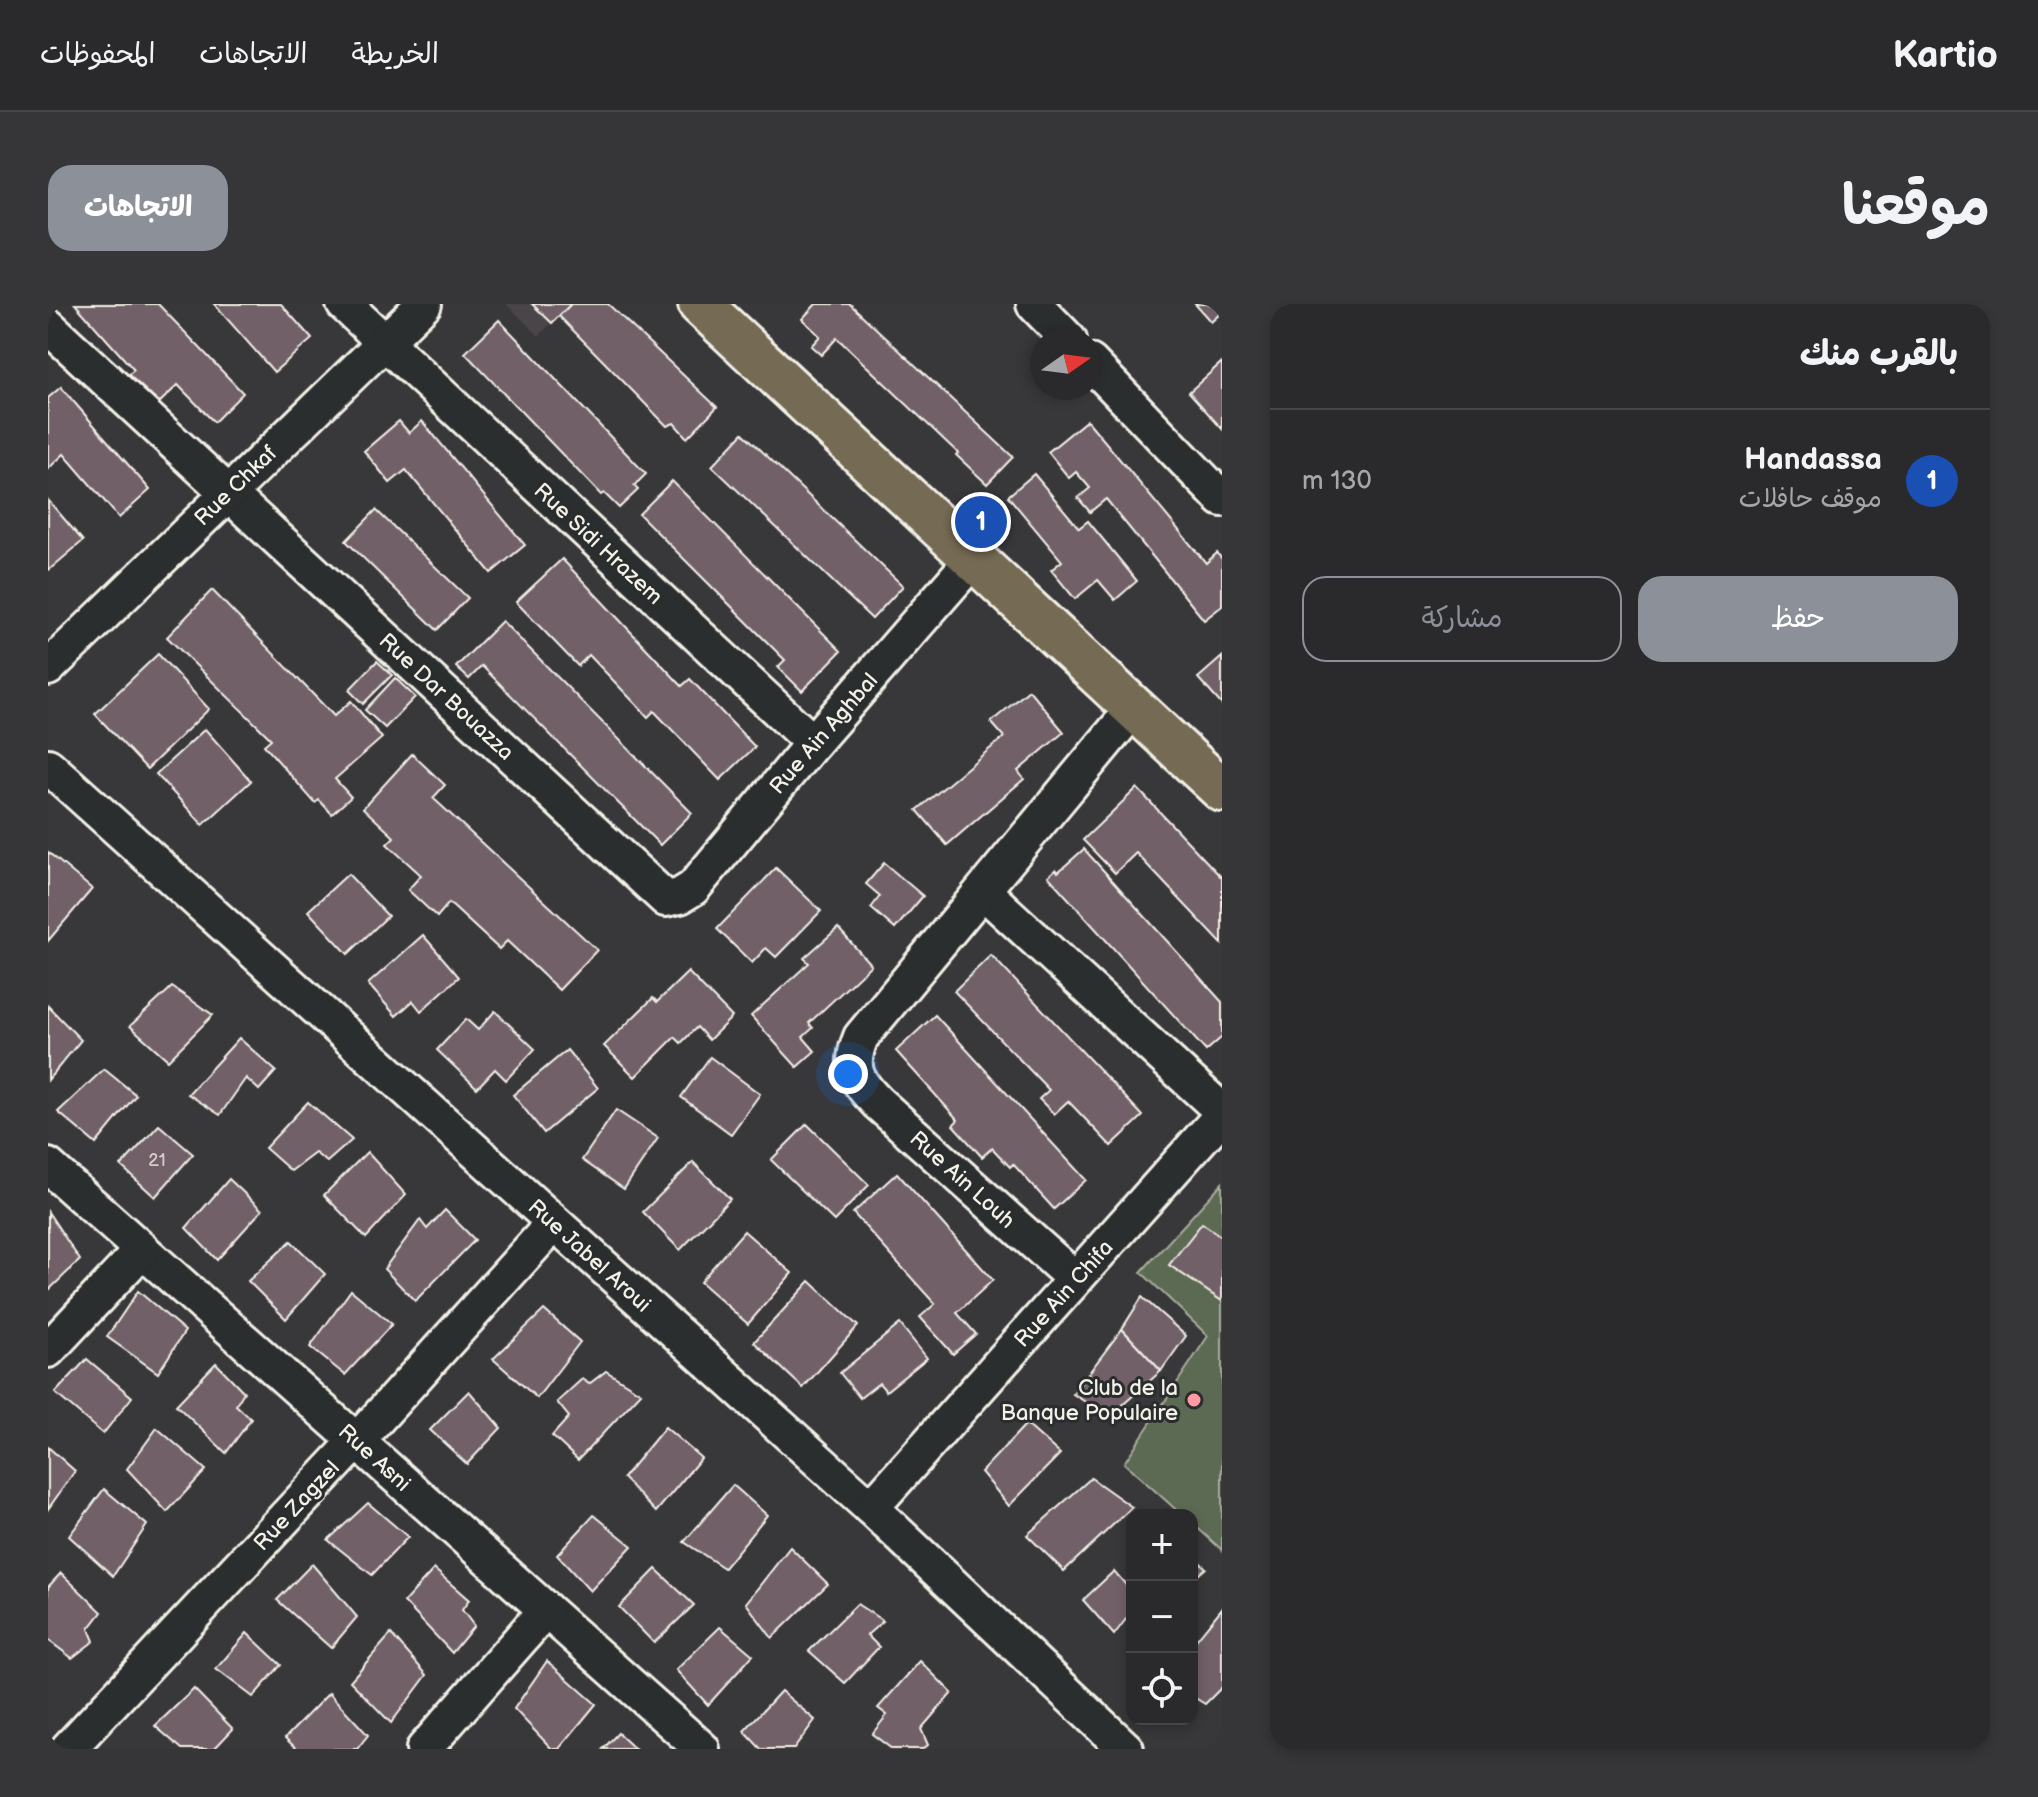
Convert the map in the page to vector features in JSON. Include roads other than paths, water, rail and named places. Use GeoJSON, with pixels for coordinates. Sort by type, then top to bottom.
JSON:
{"type":"FeatureCollection","features":[{"type":"Feature","properties":{"kind":"main road"},"geometry":{"type":"LineString","coordinates":[[700,304],[1222,790]]}},
{"type":"Feature","properties":{"kind":"street","name":"Rue Sidi Hrazem"},"geometry":{"type":"LineString","coordinates":[[344,304],[813,743]]}},
{"type":"Feature","properties":{"kind":"street","name":"Rue Chkaf"},"geometry":{"type":"LineString","coordinates":[[48,668],[424,304]]}},
{"type":"Feature","properties":{"kind":"street"},"geometry":{"type":"LineString","coordinates":[[1034,304],[1057,328]]}},
{"type":"Feature","properties":{"kind":"street","name":"Rue Dar Bouazza"},"geometry":{"type":"LineString","coordinates":[[48,326],[666,899]]}},
{"type":"Feature","properties":{"kind":"street"},"geometry":{"type":"LineString","coordinates":[[1102,374],[1222,499]]}},
{"type":"Feature","properties":{"kind":"street","name":"Rue Ain Aghbal"},"geometry":{"type":"LineString","coordinates":[[666,899],[680,896],[693,888],[813,743],[974,558]]}},
{"type":"Feature","properties":{"kind":"street"},"geometry":{"type":"LineString","coordinates":[[1134,708],[983,891],[1222,1113]]}},
{"type":"Feature","properties":{"kind":"street","name":"Rue Jabel Aroui"},"geometry":{"type":"LineString","coordinates":[[48,766],[871,1508],[1119,1747]]}},
{"type":"Feature","properties":{"kind":"street","name":"Rue Ain Louh"},"geometry":{"type":"LineString","coordinates":[[983,891],[861,1037],[854,1054],[855,1075],[878,1103],[1075,1279]]}},
{"type":"Feature","properties":{"kind":"street","name":"Rue Ain Chifa"},"geometry":{"type":"LineString","coordinates":[[871,1508],[1222,1113]]}},
{"type":"Feature","properties":{"kind":"street","name":"Rue Asni"},"geometry":{"type":"LineString","coordinates":[[48,1166],[702,1749]]}},
{"type":"Feature","properties":{"kind":"street","name":"Rue Zagzel"},"geometry":{"type":"LineString","coordinates":[[68,1749],[357,1441],[554,1223]]}},
{"type":"Feature","properties":{"kind":"street"},"geometry":{"type":"LineString","coordinates":[[48,1350],[142,1250]]}},
{"type":"Feature","properties":{"kind":"street"},"geometry":{"type":"LineString","coordinates":[[424,1749],[546,1610]]}},
{"type":"Feature","properties":{"kind":"place","name":"Handassa"},"geometry":{"type":"Point","coordinates":[981,522]}},
{"type":"Feature","properties":{"kind":"place","name":"Club de la Banque Populaire"},"geometry":{"type":"Point","coordinates":[1194,1400]}}]}
